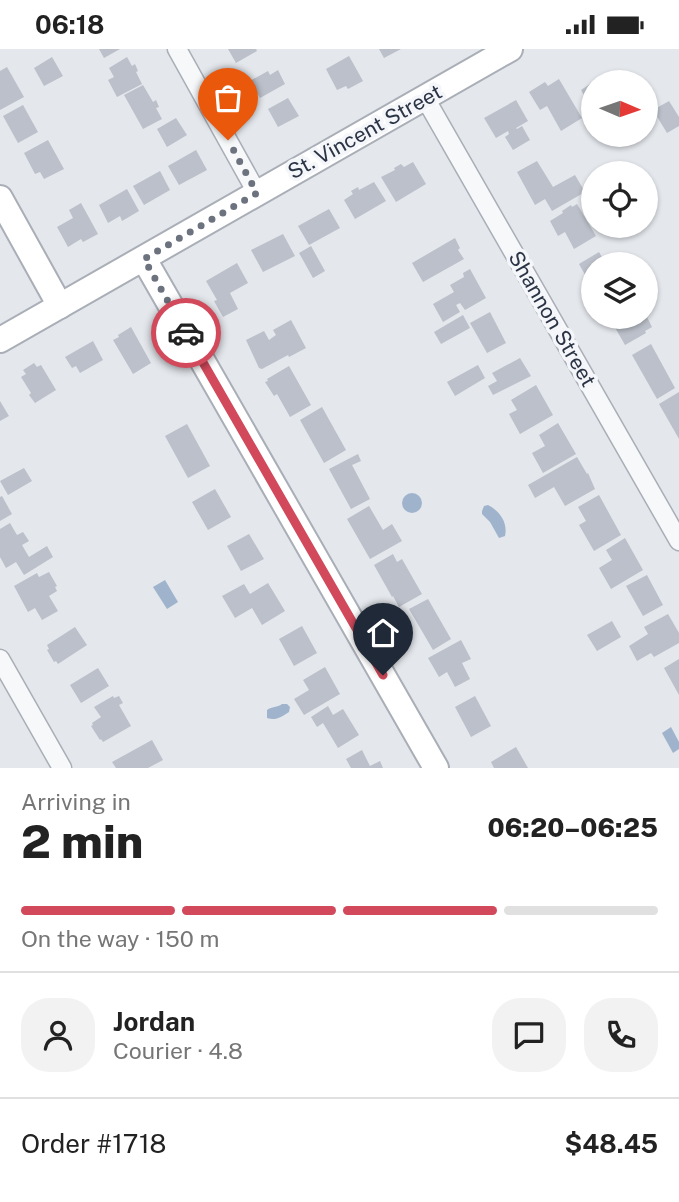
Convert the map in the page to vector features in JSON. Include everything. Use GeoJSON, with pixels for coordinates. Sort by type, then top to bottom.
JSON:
{"type":"FeatureCollection","features":[{"type":"Feature","properties":{"kind":"street"},"geometry":{"type":"LineString","coordinates":[[177,49],[257,193]]}},
{"type":"Feature","properties":{"kind":"street","name":"St. Vincent Street"},"geometry":{"type":"LineString","coordinates":[[0,340],[510,49]]}},
{"type":"Feature","properties":{"kind":"street","name":"Shannon Street"},"geometry":{"type":"LineString","coordinates":[[425,98],[679,541]]}},
{"type":"Feature","properties":{"kind":"street"},"geometry":{"type":"LineString","coordinates":[[0,198],[60,306]]}},
{"type":"Feature","properties":{"kind":"street"},"geometry":{"type":"LineString","coordinates":[[144,259],[436,768]]}},
{"type":"Feature","properties":{"kind":"street"},"geometry":{"type":"LineString","coordinates":[[0,659],[62,768]]}},
{"type":"Feature","properties":{"kind":"water"},"geometry":{"type":"Polygon","coordinates":[[[412,493],[419,496],[422,503],[419,510],[412,513],[405,510],[402,503],[405,496],[412,493]]]}},
{"type":"Feature","properties":{"kind":"water"},"geometry":{"type":"Polygon","coordinates":[[[488,505],[502,518],[505,536],[499,538],[482,514],[484,506],[488,505]]]}},
{"type":"Feature","properties":{"kind":"water"},"geometry":{"type":"Polygon","coordinates":[[[165,580],[178,602],[167,609],[153,587],[165,580]]]}},
{"type":"Feature","properties":{"kind":"water"},"geometry":{"type":"Polygon","coordinates":[[[282,704],[290,707],[289,712],[276,719],[267,718],[267,710],[282,704]]]}},
{"type":"Feature","properties":{"kind":"water"},"geometry":{"type":"Polygon","coordinates":[[[671,727],[679,742],[679,749],[673,753],[662,733],[671,727]]]}},
{"type":"Feature","properties":{"kind":"building"},"geometry":{"type":"Polygon","coordinates":[[[99,49],[120,49],[104,58],[99,49]]]}},
{"type":"Feature","properties":{"kind":"building"},"geometry":{"type":"Polygon","coordinates":[[[228,49],[256,49],[257,51],[236,63],[228,49]]]}},
{"type":"Feature","properties":{"kind":"building"},"geometry":{"type":"Polygon","coordinates":[[[379,49],[401,49],[384,58],[379,49]]]}},
{"type":"Feature","properties":{"kind":"building"},"geometry":{"type":"Polygon","coordinates":[[[349,56],[363,81],[348,89],[346,86],[337,90],[326,69],[349,56]]]}},
{"type":"Feature","properties":{"kind":"building"},"geometry":{"type":"Polygon","coordinates":[[[52,57],[63,76],[44,86],[34,68],[52,57]]]}},
{"type":"Feature","properties":{"kind":"building"},"geometry":{"type":"Polygon","coordinates":[[[127,57],[132,66],[135,64],[142,84],[117,97],[108,80],[114,77],[109,68],[127,57]]]}},
{"type":"Feature","properties":{"kind":"building"},"geometry":{"type":"Polygon","coordinates":[[[7,67],[24,97],[0,110],[0,71],[7,67]]]}},
{"type":"Feature","properties":{"kind":"building"},"geometry":{"type":"Polygon","coordinates":[[[278,70],[285,84],[260,98],[248,82],[268,71],[270,75],[278,70]]]}},
{"type":"Feature","properties":{"kind":"building"},"geometry":{"type":"Polygon","coordinates":[[[559,79],[581,116],[561,131],[547,106],[540,110],[529,92],[545,82],[548,86],[559,79]]]}},
{"type":"Feature","properties":{"kind":"building"},"geometry":{"type":"Polygon","coordinates":[[[143,85],[153,102],[156,100],[159,107],[156,108],[162,119],[143,129],[124,95],[143,85]]]}},
{"type":"Feature","properties":{"kind":"building"},"geometry":{"type":"Polygon","coordinates":[[[288,98],[299,116],[278,127],[268,109],[288,98]]]}},
{"type":"Feature","properties":{"kind":"building"},"geometry":{"type":"Polygon","coordinates":[[[516,100],[528,121],[516,128],[522,126],[530,140],[513,150],[505,137],[509,134],[508,131],[496,138],[484,118],[516,100]]]}},
{"type":"Feature","properties":{"kind":"building"},"geometry":{"type":"Polygon","coordinates":[[[669,101],[679,117],[679,126],[667,133],[658,118],[658,107],[669,101]]]}},
{"type":"Feature","properties":{"kind":"building"},"geometry":{"type":"Polygon","coordinates":[[[23,105],[38,132],[18,143],[3,116],[23,105]]]}},
{"type":"Feature","properties":{"kind":"building"},"geometry":{"type":"Polygon","coordinates":[[[176,118],[187,135],[167,147],[157,129],[176,118]]]}},
{"type":"Feature","properties":{"kind":"building"},"geometry":{"type":"Polygon","coordinates":[[[48,140],[64,169],[44,179],[40,172],[35,174],[24,153],[48,140]]]}},
{"type":"Feature","properties":{"kind":"building"},"geometry":{"type":"Polygon","coordinates":[[[196,150],[207,170],[179,185],[168,166],[196,150]]]}},
{"type":"Feature","properties":{"kind":"building"},"geometry":{"type":"Polygon","coordinates":[[[537,161],[553,187],[575,175],[581,185],[581,194],[552,211],[545,199],[535,205],[517,172],[537,161]]]}},
{"type":"Feature","properties":{"kind":"building"},"geometry":{"type":"Polygon","coordinates":[[[413,162],[426,184],[396,202],[381,177],[401,164],[404,167],[413,162]]]}},
{"type":"Feature","properties":{"kind":"building"},"geometry":{"type":"Polygon","coordinates":[[[160,171],[170,190],[144,205],[133,186],[160,171]]]}},
{"type":"Feature","properties":{"kind":"building"},"geometry":{"type":"Polygon","coordinates":[[[374,182],[386,201],[355,219],[344,200],[353,194],[351,191],[374,182]]]}},
{"type":"Feature","properties":{"kind":"building"},"geometry":{"type":"Polygon","coordinates":[[[127,189],[139,211],[122,221],[120,216],[108,223],[99,205],[127,189]]]}},
{"type":"Feature","properties":{"kind":"building"},"geometry":{"type":"Polygon","coordinates":[[[81,203],[98,234],[83,242],[81,239],[68,247],[57,227],[73,218],[69,210],[81,203]]]}},
{"type":"Feature","properties":{"kind":"building"},"geometry":{"type":"Polygon","coordinates":[[[577,204],[581,211],[581,238],[593,238],[574,249],[565,232],[558,236],[550,221],[571,205],[572,207],[577,204]]]}},
{"type":"Feature","properties":{"kind":"building"},"geometry":{"type":"Polygon","coordinates":[[[329,209],[340,228],[309,245],[298,226],[329,209]]]}},
{"type":"Feature","properties":{"kind":"building"},"geometry":{"type":"Polygon","coordinates":[[[283,234],[295,256],[263,272],[251,250],[283,234]]]}},
{"type":"Feature","properties":{"kind":"building"},"geometry":{"type":"Polygon","coordinates":[[[455,238],[464,259],[423,282],[412,263],[455,238]]]}},
{"type":"Feature","properties":{"kind":"building"},"geometry":{"type":"Polygon","coordinates":[[[311,246],[325,271],[313,278],[299,253],[311,246]]]}},
{"type":"Feature","properties":{"kind":"building"},"geometry":{"type":"Polygon","coordinates":[[[237,263],[248,283],[230,293],[238,309],[223,317],[206,281],[237,263]]]}},
{"type":"Feature","properties":{"kind":"building"},"geometry":{"type":"Polygon","coordinates":[[[470,269],[486,298],[465,310],[460,303],[456,305],[460,312],[443,322],[433,304],[454,292],[450,285],[464,277],[463,273],[470,269]]]}},
{"type":"Feature","properties":{"kind":"building"},"geometry":{"type":"Polygon","coordinates":[[[490,312],[506,343],[487,353],[470,323],[490,312]]]}},
{"type":"Feature","properties":{"kind":"building"},"geometry":{"type":"Polygon","coordinates":[[[463,315],[470,328],[441,344],[434,332],[463,315]]]}},
{"type":"Feature","properties":{"kind":"building"},"geometry":{"type":"Polygon","coordinates":[[[291,320],[306,348],[259,368],[246,340],[264,331],[269,340],[276,335],[273,330],[291,320]]]}},
{"type":"Feature","properties":{"kind":"building"},"geometry":{"type":"Polygon","coordinates":[[[131,327],[151,363],[133,374],[113,340],[131,327]]]}},
{"type":"Feature","properties":{"kind":"building"},"geometry":{"type":"Polygon","coordinates":[[[616,329],[648,329],[646,333],[625,345],[616,329]]]}},
{"type":"Feature","properties":{"kind":"building"},"geometry":{"type":"Polygon","coordinates":[[[93,341],[103,360],[80,373],[76,366],[72,368],[65,357],[93,341]]]}},
{"type":"Feature","properties":{"kind":"building"},"geometry":{"type":"Polygon","coordinates":[[[651,344],[675,388],[657,399],[632,355],[651,344]]]}},
{"type":"Feature","properties":{"kind":"building"},"geometry":{"type":"Polygon","coordinates":[[[520,358],[531,376],[493,395],[488,386],[497,381],[492,373],[520,358]]]}},
{"type":"Feature","properties":{"kind":"building"},"geometry":{"type":"Polygon","coordinates":[[[34,363],[37,367],[41,365],[56,390],[35,403],[21,377],[26,374],[23,370],[34,363]]]}},
{"type":"Feature","properties":{"kind":"building"},"geometry":{"type":"Polygon","coordinates":[[[478,365],[485,378],[455,396],[447,382],[478,365]]]}},
{"type":"Feature","properties":{"kind":"building"},"geometry":{"type":"Polygon","coordinates":[[[289,366],[311,405],[290,417],[277,394],[274,396],[265,382],[289,366]]]}},
{"type":"Feature","properties":{"kind":"building"},"geometry":{"type":"Polygon","coordinates":[[[536,385],[553,415],[520,434],[509,414],[517,410],[511,400],[536,385]]]}},
{"type":"Feature","properties":{"kind":"building"},"geometry":{"type":"Polygon","coordinates":[[[679,392],[679,439],[659,404],[679,392]]]}},
{"type":"Feature","properties":{"kind":"building"},"geometry":{"type":"Polygon","coordinates":[[[0,401],[9,416],[0,421],[0,401]]]}},
{"type":"Feature","properties":{"kind":"building"},"geometry":{"type":"Polygon","coordinates":[[[322,407],[346,450],[324,463],[300,420],[322,407]]]}},
{"type":"Feature","properties":{"kind":"building"},"geometry":{"type":"Polygon","coordinates":[[[558,423],[576,454],[543,473],[532,453],[545,446],[539,435],[558,423]]]}},
{"type":"Feature","properties":{"kind":"building"},"geometry":{"type":"Polygon","coordinates":[[[187,424],[210,466],[188,478],[165,436],[187,424]]]}},
{"type":"Feature","properties":{"kind":"building"},"geometry":{"type":"Polygon","coordinates":[[[358,454],[361,461],[352,465],[370,499],[351,509],[329,469],[358,454]]]}},
{"type":"Feature","properties":{"kind":"building"},"geometry":{"type":"Polygon","coordinates":[[[577,457],[595,489],[565,506],[554,487],[535,498],[528,485],[577,457]]]}},
{"type":"Feature","properties":{"kind":"building"},"geometry":{"type":"Polygon","coordinates":[[[24,468],[32,481],[8,495],[0,481],[24,468]]]}},
{"type":"Feature","properties":{"kind":"building"},"geometry":{"type":"Polygon","coordinates":[[[215,489],[231,517],[208,530],[192,502],[215,489]]]}},
{"type":"Feature","properties":{"kind":"building"},"geometry":{"type":"Polygon","coordinates":[[[599,495],[621,535],[594,551],[579,525],[586,521],[578,507],[599,495]]]}},
{"type":"Feature","properties":{"kind":"building"},"geometry":{"type":"Polygon","coordinates":[[[2,496],[12,514],[0,521],[0,497],[2,496]]]}},
{"type":"Feature","properties":{"kind":"building"},"geometry":{"type":"Polygon","coordinates":[[[369,506],[383,530],[392,524],[402,541],[370,559],[347,519],[369,506]]]}},
{"type":"Feature","properties":{"kind":"building"},"geometry":{"type":"Polygon","coordinates":[[[10,523],[17,535],[23,532],[29,541],[22,545],[29,557],[47,546],[53,557],[24,575],[16,562],[6,568],[0,557],[0,529],[10,523]]]}},
{"type":"Feature","properties":{"kind":"building"},"geometry":{"type":"Polygon","coordinates":[[[249,534],[264,559],[241,571],[227,546],[249,534]]]}},
{"type":"Feature","properties":{"kind":"building"},"geometry":{"type":"Polygon","coordinates":[[[625,538],[643,570],[611,589],[599,568],[612,560],[606,550],[625,538]]]}},
{"type":"Feature","properties":{"kind":"building"},"geometry":{"type":"Polygon","coordinates":[[[393,554],[397,562],[402,559],[422,594],[399,607],[374,565],[393,554]]]}},
{"type":"Feature","properties":{"kind":"building"},"geometry":{"type":"Polygon","coordinates":[[[49,572],[57,591],[49,596],[58,611],[42,620],[35,608],[28,612],[14,586],[37,573],[39,577],[49,572]]]}},
{"type":"Feature","properties":{"kind":"building"},"geometry":{"type":"Polygon","coordinates":[[[647,575],[663,605],[643,616],[626,586],[647,575]]]}},
{"type":"Feature","properties":{"kind":"building"},"geometry":{"type":"Polygon","coordinates":[[[268,583],[285,611],[262,625],[252,608],[235,618],[222,596],[244,584],[250,594],[268,583]]]}},
{"type":"Feature","properties":{"kind":"building"},"geometry":{"type":"Polygon","coordinates":[[[428,599],[451,639],[433,650],[409,609],[428,599]]]}},
{"type":"Feature","properties":{"kind":"building"},"geometry":{"type":"Polygon","coordinates":[[[668,614],[679,633],[679,643],[654,657],[651,653],[637,661],[629,646],[648,634],[644,627],[668,614]]]}},
{"type":"Feature","properties":{"kind":"building"},"geometry":{"type":"Polygon","coordinates":[[[612,621],[621,637],[597,651],[587,635],[612,621]]]}},
{"type":"Feature","properties":{"kind":"building"},"geometry":{"type":"Polygon","coordinates":[[[302,626],[317,653],[294,666],[279,639],[302,626]]]}},
{"type":"Feature","properties":{"kind":"building"},"geometry":{"type":"Polygon","coordinates":[[[75,627],[87,645],[58,664],[54,662],[47,645],[75,627]]]}},
{"type":"Feature","properties":{"kind":"building"},"geometry":{"type":"Polygon","coordinates":[[[461,640],[471,659],[462,663],[470,679],[455,687],[447,672],[439,677],[428,658],[461,640]]]}},
{"type":"Feature","properties":{"kind":"building"},"geometry":{"type":"Polygon","coordinates":[[[679,659],[679,695],[664,668],[679,659]]]}},
{"type":"Feature","properties":{"kind":"building"},"geometry":{"type":"Polygon","coordinates":[[[325,667],[340,694],[304,715],[294,699],[309,690],[303,680],[325,667]]]}},
{"type":"Feature","properties":{"kind":"building"},"geometry":{"type":"Polygon","coordinates":[[[98,668],[109,686],[81,703],[70,685],[98,668]]]}},
{"type":"Feature","properties":{"kind":"building"},"geometry":{"type":"Polygon","coordinates":[[[113,696],[119,696],[123,703],[119,705],[131,726],[103,742],[91,726],[101,717],[94,707],[113,696]]]}},
{"type":"Feature","properties":{"kind":"building"},"geometry":{"type":"Polygon","coordinates":[[[475,696],[491,726],[471,737],[455,707],[475,696]]]}},
{"type":"Feature","properties":{"kind":"building"},"geometry":{"type":"Polygon","coordinates":[[[328,706],[333,715],[343,709],[359,735],[338,748],[323,723],[317,727],[311,717],[328,706]]]}},
{"type":"Feature","properties":{"kind":"building"},"geometry":{"type":"Polygon","coordinates":[[[152,740],[163,760],[148,768],[116,768],[112,762],[152,740]]]}},
{"type":"Feature","properties":{"kind":"building"},"geometry":{"type":"Polygon","coordinates":[[[516,747],[528,768],[494,768],[491,762],[516,747]]]}},
{"type":"Feature","properties":{"kind":"building"},"geometry":{"type":"Polygon","coordinates":[[[362,750],[370,766],[380,761],[383,768],[351,768],[346,759],[362,750]]]}},
{"type":"Feature","properties":{"kind":"way so far"},"geometry":{"type":"LineString","coordinates":[[186,333],[144,259],[257,193],[228,140]]}},
{"type":"Feature","properties":{"kind":"route"},"geometry":{"type":"LineString","coordinates":[[186,333],[383,675]]}}]}
